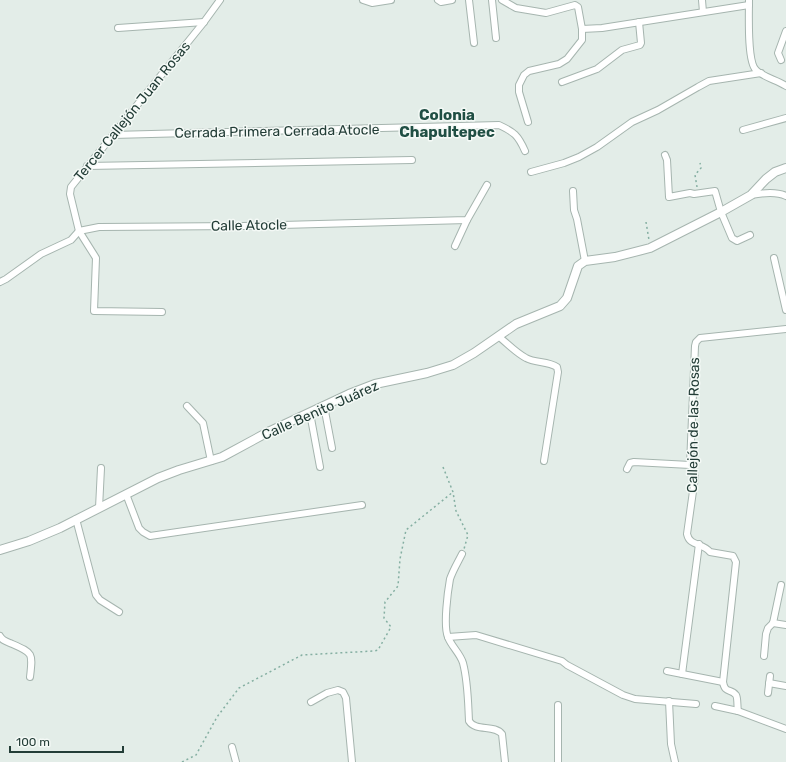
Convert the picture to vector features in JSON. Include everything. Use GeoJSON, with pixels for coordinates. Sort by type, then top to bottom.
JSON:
{"type":"FeatureCollection","features":[{"type":"Feature","properties":{"kind":"street","name":"Tercer Callejón Juan Rosas"},"geometry":{"type":"LineString","coordinates":[[79,231],[70,194],[71,187],[220,0]]}},
{"type":"Feature","properties":{"kind":"street"},"geometry":{"type":"LineString","coordinates":[[363,0],[372,3],[391,0]]}},
{"type":"Feature","properties":{"kind":"street"},"geometry":{"type":"LineString","coordinates":[[438,0],[442,2],[452,0]]}},
{"type":"Feature","properties":{"kind":"street"},"geometry":{"type":"LineString","coordinates":[[469,0],[474,43]]}},
{"type":"Feature","properties":{"kind":"street"},"geometry":{"type":"LineString","coordinates":[[492,0],[496,38]]}},
{"type":"Feature","properties":{"kind":"street"},"geometry":{"type":"LineString","coordinates":[[502,0],[516,8],[546,13],[575,5],[578,6],[582,29],[582,40],[567,59],[559,64],[529,71],[524,75],[518,85],[528,122]]}},
{"type":"Feature","properties":{"kind":"street"},"geometry":{"type":"LineString","coordinates":[[702,0],[703,12]]}},
{"type":"Feature","properties":{"kind":"street"},"geometry":{"type":"LineString","coordinates":[[582,29],[703,12],[749,2],[750,55],[752,64],[756,70],[786,86]]}},
{"type":"Feature","properties":{"kind":"street"},"geometry":{"type":"LineString","coordinates":[[118,28],[204,22]]}},
{"type":"Feature","properties":{"kind":"street"},"geometry":{"type":"LineString","coordinates":[[562,82],[602,66],[622,50],[640,45],[642,43],[639,22]]}},
{"type":"Feature","properties":{"kind":"street"},"geometry":{"type":"LineString","coordinates":[[781,60],[778,53],[786,31]]}},
{"type":"Feature","properties":{"kind":"street"},"geometry":{"type":"LineString","coordinates":[[531,172],[579,157],[597,147],[632,122],[658,110],[709,82],[761,73]]}},
{"type":"Feature","properties":{"kind":"street"},"geometry":{"type":"LineString","coordinates":[[743,130],[786,118]]}},
{"type":"Feature","properties":{"kind":"street","name":"Cerrada Primera Cerrada Atocle"},"geometry":{"type":"LineString","coordinates":[[113,135],[499,125],[515,134],[520,139],[525,151]]}},
{"type":"Feature","properties":{"kind":"street"},"geometry":{"type":"LineString","coordinates":[[665,155],[667,160],[669,197],[690,193],[715,191],[721,212],[729,234],[732,238],[737,240],[750,235]]}},
{"type":"Feature","properties":{"kind":"street"},"geometry":{"type":"LineString","coordinates":[[87,166],[412,160]]}},
{"type":"Feature","properties":{"kind":"street"},"geometry":{"type":"LineString","coordinates":[[573,191],[574,210],[577,219],[584,261],[615,257],[650,248],[751,195],[766,179],[776,172],[786,168]]}},
{"type":"Feature","properties":{"kind":"street"},"geometry":{"type":"LineString","coordinates":[[455,246],[467,220],[487,185]]}},
{"type":"Feature","properties":{"kind":"street"},"geometry":{"type":"LineString","coordinates":[[751,195],[763,193],[786,196]]}},
{"type":"Feature","properties":{"kind":"street","name":"Calle Atocle"},"geometry":{"type":"LineString","coordinates":[[3,281],[41,254],[71,240],[79,231],[99,227],[242,226],[467,220]]}},
{"type":"Feature","properties":{"kind":"street"},"geometry":{"type":"LineString","coordinates":[[79,231],[96,258],[94,311],[162,312]]}},
{"type":"Feature","properties":{"kind":"street"},"geometry":{"type":"LineString","coordinates":[[774,258],[786,310]]}},
{"type":"Feature","properties":{"kind":"street","name":"Calle Benito Juárez"},"geometry":{"type":"LineString","coordinates":[[0,550],[29,541],[60,528],[147,483],[172,472],[222,457],[270,431],[375,384],[427,373],[454,365],[522,321],[560,306],[567,298],[578,266],[584,261]]}},
{"type":"Feature","properties":{"kind":"street","name":"Callejón de las Rosas"},"geometry":{"type":"LineString","coordinates":[[723,682],[736,562],[733,556],[710,552],[707,548],[691,542],[688,539],[687,534],[695,477],[694,471],[690,465],[695,346],[696,342],[700,338],[786,329]]}},
{"type":"Feature","properties":{"kind":"street"},"geometry":{"type":"LineString","coordinates":[[498,336],[526,358],[536,362],[553,364],[557,367],[558,372],[544,461]]}},
{"type":"Feature","properties":{"kind":"street"},"geometry":{"type":"LineString","coordinates":[[187,406],[203,423],[211,461]]}},
{"type":"Feature","properties":{"kind":"street"},"geometry":{"type":"LineString","coordinates":[[324,406],[332,448]]}},
{"type":"Feature","properties":{"kind":"street"},"geometry":{"type":"LineString","coordinates":[[310,413],[320,468]]}},
{"type":"Feature","properties":{"kind":"street"},"geometry":{"type":"LineString","coordinates":[[627,469],[630,463],[634,462],[690,465]]}},
{"type":"Feature","properties":{"kind":"street"},"geometry":{"type":"LineString","coordinates":[[99,508],[101,468]]}},
{"type":"Feature","properties":{"kind":"street"},"geometry":{"type":"LineString","coordinates":[[126,494],[139,528],[150,536],[362,505]]}},
{"type":"Feature","properties":{"kind":"street"},"geometry":{"type":"LineString","coordinates":[[76,519],[96,594],[100,600],[120,612]]}},
{"type":"Feature","properties":{"kind":"street"},"geometry":{"type":"LineString","coordinates":[[682,674],[699,544]]}},
{"type":"Feature","properties":{"kind":"street"},"geometry":{"type":"LineString","coordinates":[[462,554],[453,570],[450,580],[446,624],[448,637],[459,654],[467,681],[469,721],[471,724],[476,726],[500,731],[502,734],[504,762]]}},
{"type":"Feature","properties":{"kind":"street"},"geometry":{"type":"LineString","coordinates":[[764,656],[766,634],[768,628],[774,623],[781,586]]}},
{"type":"Feature","properties":{"kind":"street"},"geometry":{"type":"LineString","coordinates":[[774,623],[786,625]]}},
{"type":"Feature","properties":{"kind":"street"},"geometry":{"type":"LineString","coordinates":[[0,636],[2,640],[27,650],[31,654],[32,660],[30,677]]}},
{"type":"Feature","properties":{"kind":"street"},"geometry":{"type":"LineString","coordinates":[[448,637],[476,636],[562,661],[623,695],[635,699],[696,704]]}},
{"type":"Feature","properties":{"kind":"street"},"geometry":{"type":"LineString","coordinates":[[667,671],[723,682],[724,688],[727,691],[735,693],[738,711]]}},
{"type":"Feature","properties":{"kind":"street"},"geometry":{"type":"LineString","coordinates":[[768,693],[770,676]]}},
{"type":"Feature","properties":{"kind":"street"},"geometry":{"type":"LineString","coordinates":[[769,683],[786,686]]}},
{"type":"Feature","properties":{"kind":"street"},"geometry":{"type":"LineString","coordinates":[[311,702],[326,694],[338,690],[343,692],[346,698],[352,762]]}},
{"type":"Feature","properties":{"kind":"street"},"geometry":{"type":"LineString","coordinates":[[669,701],[671,744],[674,762]]}},
{"type":"Feature","properties":{"kind":"street"},"geometry":{"type":"LineString","coordinates":[[558,705],[558,762]]}},
{"type":"Feature","properties":{"kind":"street"},"geometry":{"type":"LineString","coordinates":[[715,706],[738,711],[786,729]]}},
{"type":"Feature","properties":{"kind":"street"},"geometry":{"type":"LineString","coordinates":[[232,747],[236,762]]}},
{"type":"Feature","properties":{"kind":"path"},"geometry":{"type":"LineString","coordinates":[[698,193],[695,175],[701,168],[700,163]]}},
{"type":"Feature","properties":{"kind":"path"},"geometry":{"type":"LineString","coordinates":[[646,222],[650,248]]}},
{"type":"Feature","properties":{"kind":"path"},"geometry":{"type":"LineString","coordinates":[[443,467],[453,492],[456,511],[468,535],[462,554]]}},
{"type":"Feature","properties":{"kind":"path"},"geometry":{"type":"LineString","coordinates":[[182,762],[196,755],[217,717],[239,688],[302,655],[378,650],[391,627],[384,618],[385,602],[398,586],[400,559],[406,530],[453,492]]}},
{"type":"Feature","properties":{"kind":"district","name":"Colonia Chapultepec"},"geometry":{"type":"Point","coordinates":[447,124]}}]}
